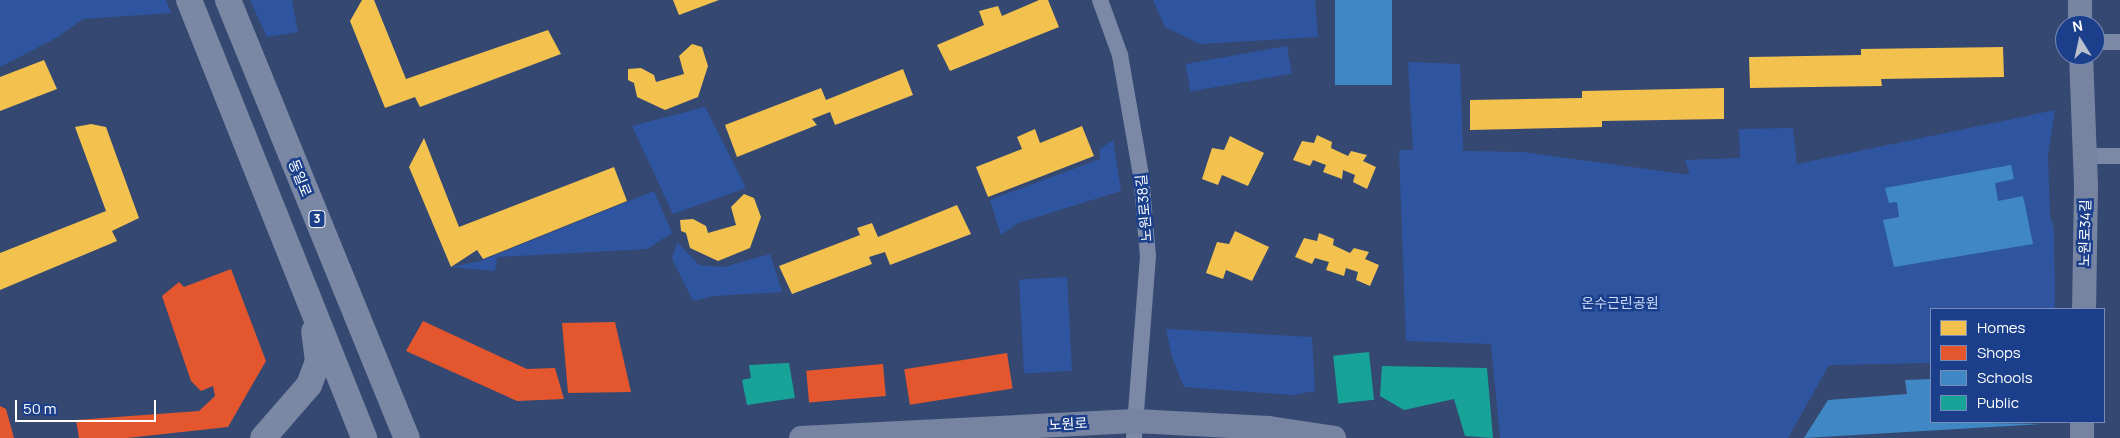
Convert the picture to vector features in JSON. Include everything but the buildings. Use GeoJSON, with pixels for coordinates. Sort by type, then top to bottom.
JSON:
{"type":"FeatureCollection","features":[{"type":"Feature","properties":{"kind":"main road"},"geometry":{"type":"LineString","coordinates":[[189,0],[364,438]]}},
{"type":"Feature","properties":{"kind":"main road","name":"동일로"},"geometry":{"type":"LineString","coordinates":[[228,0],[407,438]]}},
{"type":"Feature","properties":{"kind":"main road"},"geometry":{"type":"LineString","coordinates":[[2080,0],[2080,15]]}},
{"type":"Feature","properties":{"kind":"main road","name":"노원로34길"},"geometry":{"type":"LineString","coordinates":[[2081,65],[2085,156],[2084,308]]}},
{"type":"Feature","properties":{"kind":"main road"},"geometry":{"type":"LineString","coordinates":[[264,438],[309,385],[318,362],[317,342],[299,273]]}},
{"type":"Feature","properties":{"kind":"main road"},"geometry":{"type":"LineString","coordinates":[[2082,423],[2082,438]]}},
{"type":"Feature","properties":{"kind":"main road","name":"노원로"},"geometry":{"type":"LineString","coordinates":[[801,438],[1269,428],[1334,438]]}},
{"type":"Feature","properties":{"kind":"street","name":"노원로38길"},"geometry":{"type":"LineString","coordinates":[[1100,0],[1120,55],[1142,175],[1148,256],[1134,430]]}},
{"type":"Feature","properties":{"kind":"street"},"geometry":{"type":"LineString","coordinates":[[2105,42],[2120,42]]}},
{"type":"Feature","properties":{"kind":"street"},"geometry":{"type":"LineString","coordinates":[[2085,156],[2120,156]]}},
{"type":"Feature","properties":{"kind":"green space"},"geometry":{"type":"Polygon","coordinates":[[[0,0],[166,0],[171,13],[83,19],[56,38],[0,67],[0,0]]]}},
{"type":"Feature","properties":{"kind":"green space"},"geometry":{"type":"Polygon","coordinates":[[[250,0],[292,0],[298,32],[267,37],[250,0]]]}},
{"type":"Feature","properties":{"kind":"green space"},"geometry":{"type":"Polygon","coordinates":[[[1153,0],[1315,0],[1318,37],[1200,44],[1165,27],[1153,0]]]}},
{"type":"Feature","properties":{"kind":"green space"},"geometry":{"type":"Polygon","coordinates":[[[1287,46],[1292,74],[1190,91],[1186,64],[1287,46]]]}},
{"type":"Feature","properties":{"kind":"green space","name":"온수근린공원"},"geometry":{"type":"Polygon","coordinates":[[[1408,62],[1460,64],[1463,151],[1523,152],[1690,175],[1685,160],[1740,158],[1739,129],[1793,128],[1797,164],[2055,110],[2048,155],[2050,216],[2054,229],[2055,308],[1930,308],[1930,363],[1829,365],[1788,438],[1500,438],[1491,344],[1406,341],[1399,150],[1413,150],[1408,62]]]}},
{"type":"Feature","properties":{"kind":"green space"},"geometry":{"type":"Polygon","coordinates":[[[705,107],[746,188],[673,214],[632,126],[705,107]]]}},
{"type":"Feature","properties":{"kind":"green space"},"geometry":{"type":"Polygon","coordinates":[[[1113,140],[1121,191],[1018,223],[1001,235],[990,200],[1100,159],[1100,149],[1113,140]]]}},
{"type":"Feature","properties":{"kind":"green space"},"geometry":{"type":"Polygon","coordinates":[[[654,191],[672,233],[647,249],[497,257],[495,271],[451,267],[481,261],[654,191]]]}},
{"type":"Feature","properties":{"kind":"green space"},"geometry":{"type":"Polygon","coordinates":[[[677,242],[699,265],[724,267],[770,254],[782,292],[714,296],[693,301],[672,259],[677,242]]]}},
{"type":"Feature","properties":{"kind":"green space"},"geometry":{"type":"Polygon","coordinates":[[[1067,277],[1072,371],[1024,373],[1019,280],[1067,277]]]}},
{"type":"Feature","properties":{"kind":"green space"},"geometry":{"type":"Polygon","coordinates":[[[1166,329],[1312,337],[1315,391],[1293,395],[1184,387],[1172,357],[1166,329]]]}}]}
